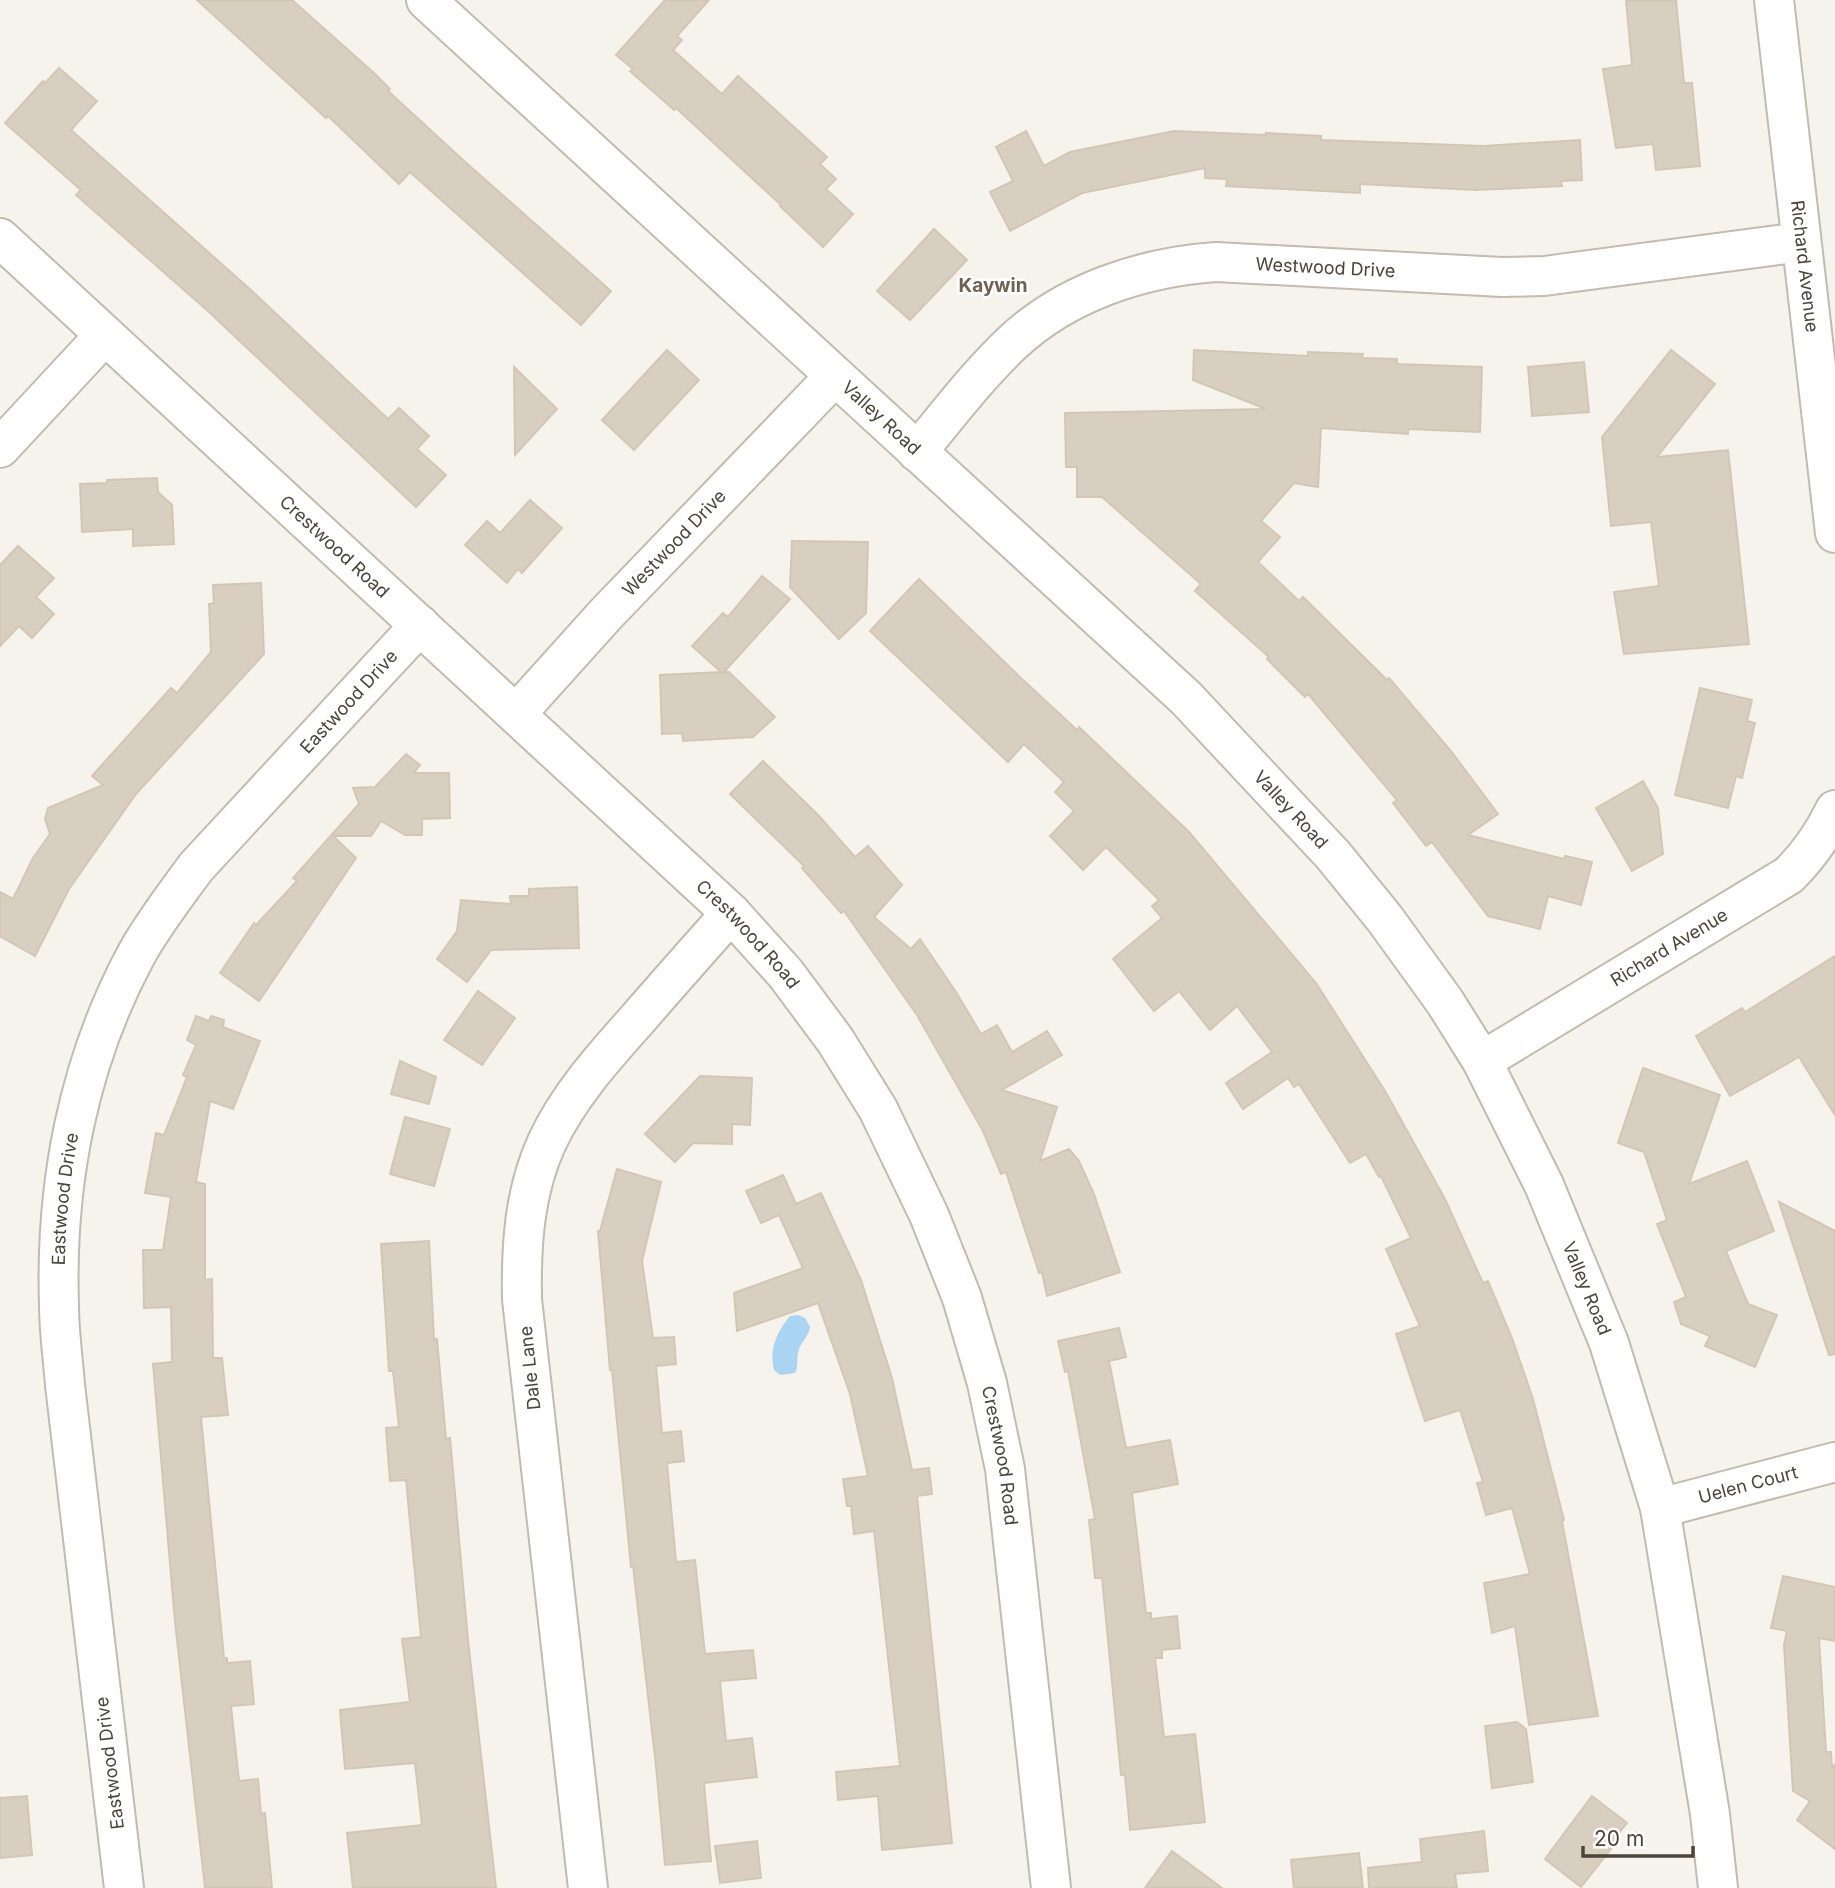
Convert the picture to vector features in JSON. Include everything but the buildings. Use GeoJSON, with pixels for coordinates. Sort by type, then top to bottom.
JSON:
{"type":"FeatureCollection","features":[{"type":"Feature","properties":{"kind":"street","name":"Valley Road"},"geometry":{"type":"LineString","coordinates":[[426,0],[1186,698],[1332,855],[1392,929],[1445,1002],[1482,1061],[1544,1185],[1609,1343],[1660,1508],[1710,1814],[1718,1888]]}},
{"type":"Feature","properties":{"kind":"street","name":"Richard Avenue"},"geometry":{"type":"LineString","coordinates":[[1774,0],[1835,533]]}},
{"type":"Feature","properties":{"kind":"street","name":"Crestwood Road"},"geometry":{"type":"LineString","coordinates":[[0,238],[731,913],[794,985],[835,1040],[878,1110],[929,1215],[962,1298],[987,1383],[1005,1469],[1051,1888]]}},
{"type":"Feature","properties":{"kind":"street","name":"Westwood Drive"},"geometry":{"type":"LineString","coordinates":[[917,452],[985,371],[1014,342],[1035,325],[1083,295],[1135,275],[1188,264],[1216,262],[1502,277],[1544,276],[1801,242]]}},
{"type":"Feature","properties":{"kind":"street"},"geometry":{"type":"LineString","coordinates":[[0,449],[105,335]]}},
{"type":"Feature","properties":{"kind":"street","name":"Westwood Drive"},"geometry":{"type":"LineString","coordinates":[[516,714],[606,614],[835,376]]}},
{"type":"Feature","properties":{"kind":"street","name":"Eastwood Drive"},"geometry":{"type":"LineString","coordinates":[[124,1888],[58,1306],[60,1233],[66,1172],[79,1102],[94,1051],[113,1002],[137,954],[165,909],[196,867],[420,625]]}},
{"type":"Feature","properties":{"kind":"street","name":"Richard Avenue"},"geometry":{"type":"LineString","coordinates":[[1482,1061],[1789,876],[1827,827],[1835,810]]}},
{"type":"Feature","properties":{"kind":"street","name":"Dale Lane"},"geometry":{"type":"LineString","coordinates":[[588,1888],[522,1300],[523,1235],[529,1195],[546,1144],[588,1076],[731,913]]}},
{"type":"Feature","properties":{"kind":"street","name":"Uelen Court"},"geometry":{"type":"LineString","coordinates":[[1660,1508],[1835,1462]]}},
{"type":"Feature","properties":{"kind":"water"},"geometry":{"type":"Polygon","coordinates":[[[790,1316],[805,1318],[810,1327],[799,1349],[795,1373],[780,1375],[774,1370],[775,1341],[790,1316]]]}},
{"type":"Feature","properties":{"kind":"district","name":"Kaywin"},"geometry":{"type":"Point","coordinates":[993,285]}}]}
